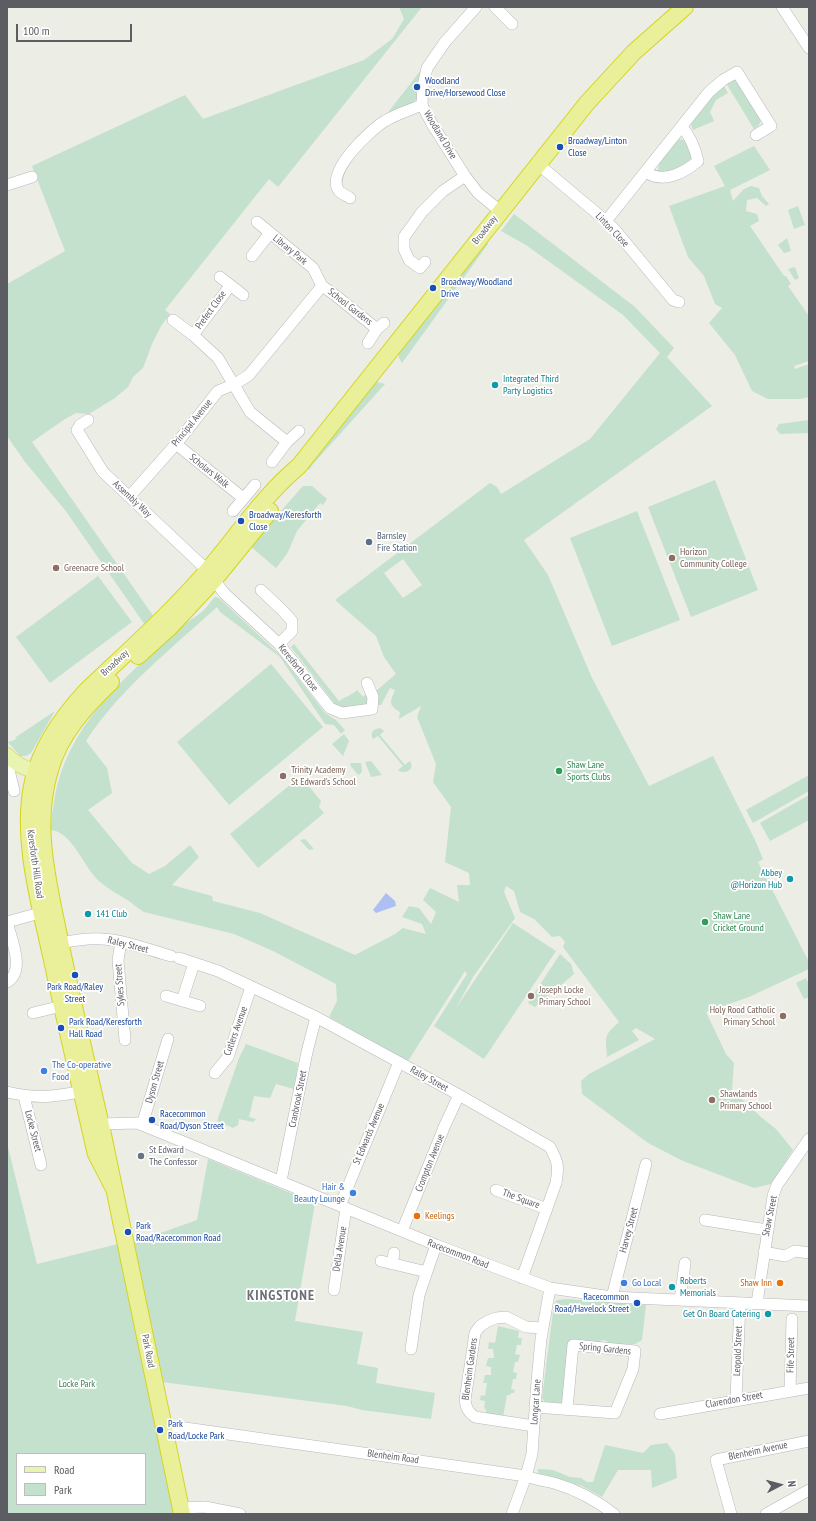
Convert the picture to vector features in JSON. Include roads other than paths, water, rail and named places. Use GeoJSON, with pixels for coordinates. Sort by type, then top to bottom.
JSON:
{"type":"FeatureCollection","features":[{"type":"Feature","properties":{"kind":"highway","name":"Broadway"},"geometry":{"type":"LineString","coordinates":[[43,771],[73,723],[91,702],[170,627],[211,575],[290,485],[299,466],[500,211],[614,72],[634,52],[685,7]]}},
{"type":"Feature","properties":{"kind":"highway","name":"Keresforth Hill Road"},"geometry":{"type":"LineString","coordinates":[[43,771],[43,841],[48,911],[87,1093]]}},
{"type":"Feature","properties":{"kind":"highway","name":"Keresforth Hill Road"},"geometry":{"type":"LineString","coordinates":[[55,944],[62,1006],[87,1093]]}},
{"type":"Feature","properties":{"kind":"highway","name":"Park Road"},"geometry":{"type":"LineString","coordinates":[[87,1093],[113,1187],[182,1511]]}},
{"type":"Feature","properties":{"kind":"main road"},"geometry":{"type":"LineString","coordinates":[[10,757],[22,767],[43,771]]}},
{"type":"Feature","properties":{"kind":"street"},"geometry":{"type":"LineString","coordinates":[[495,7],[512,24]]}},
{"type":"Feature","properties":{"kind":"street"},"geometry":{"type":"LineString","coordinates":[[782,7],[809,48]]}},
{"type":"Feature","properties":{"kind":"street","name":"Woodland Drive"},"geometry":{"type":"LineString","coordinates":[[472,8],[427,68],[423,86],[422,105],[432,124],[465,176],[478,192],[500,211]]}},
{"type":"Feature","properties":{"kind":"street"},"geometry":{"type":"LineString","coordinates":[[606,221],[709,92],[722,80],[737,72],[771,126],[756,135]]}},
{"type":"Feature","properties":{"kind":"street"},"geometry":{"type":"LineString","coordinates":[[350,198],[340,192],[336,183],[341,166],[353,150],[361,140],[385,121],[422,105]]}},
{"type":"Feature","properties":{"kind":"street"},"geometry":{"type":"LineString","coordinates":[[646,172],[651,176],[675,176],[690,169],[698,161],[695,147],[688,134],[682,127]]}},
{"type":"Feature","properties":{"kind":"street","name":"Linton Close"},"geometry":{"type":"LineString","coordinates":[[538,164],[606,221],[673,300],[679,302]]}},
{"type":"Feature","properties":{"kind":"street"},"geometry":{"type":"LineString","coordinates":[[425,262],[420,268],[409,260],[404,249],[404,237],[422,212],[443,191],[465,176]]}},
{"type":"Feature","properties":{"kind":"street"},"geometry":{"type":"LineString","coordinates":[[7,185],[32,178]]}},
{"type":"Feature","properties":{"kind":"street","name":"Library Park"},"geometry":{"type":"LineString","coordinates":[[257,222],[313,268],[322,286]]}},
{"type":"Feature","properties":{"kind":"street","name":"Library Park"},"geometry":{"type":"LineString","coordinates":[[252,256],[270,233]]}},
{"type":"Feature","properties":{"kind":"street","name":"Prefect Close"},"geometry":{"type":"LineString","coordinates":[[220,277],[243,295]]}},
{"type":"Feature","properties":{"kind":"street","name":"Prefect Close"},"geometry":{"type":"LineString","coordinates":[[193,335],[230,286]]}},
{"type":"Feature","properties":{"kind":"street","name":"School Gardens"},"geometry":{"type":"LineString","coordinates":[[322,286],[380,326],[368,343]]}},
{"type":"Feature","properties":{"kind":"street","name":"Principal Avenue"},"geometry":{"type":"LineString","coordinates":[[130,496],[176,444],[218,391],[235,384],[249,375],[322,286]]}},
{"type":"Feature","properties":{"kind":"street"},"geometry":{"type":"LineString","coordinates":[[173,320],[193,335],[218,358],[235,384],[241,399],[250,412],[288,442]]}},
{"type":"Feature","properties":{"kind":"street","name":"Assembly Way"},"geometry":{"type":"LineString","coordinates":[[88,420],[80,425],[77,430],[104,472],[211,575]]}},
{"type":"Feature","properties":{"kind":"street"},"geometry":{"type":"LineString","coordinates":[[272,462],[298,431]]}},
{"type":"Feature","properties":{"kind":"street","name":"Scholars Walk"},"geometry":{"type":"LineString","coordinates":[[176,444],[243,498]]}},
{"type":"Feature","properties":{"kind":"street"},"geometry":{"type":"LineString","coordinates":[[233,511],[255,485]]}},
{"type":"Feature","properties":{"kind":"street","name":"Keresforth Close"},"geometry":{"type":"LineString","coordinates":[[211,575],[224,593],[279,644],[330,708],[342,713],[372,709],[374,697],[367,683]]}},
{"type":"Feature","properties":{"kind":"street"},"geometry":{"type":"LineString","coordinates":[[261,590],[283,610],[292,621],[292,631],[279,644]]}},
{"type":"Feature","properties":{"kind":"street"},"geometry":{"type":"LineString","coordinates":[[10,757],[9,770],[14,791]]}},
{"type":"Feature","properties":{"kind":"street"},"geometry":{"type":"LineString","coordinates":[[7,982],[14,975],[17,968],[17,961],[7,922],[48,911]]}},
{"type":"Feature","properties":{"kind":"street","name":"Raley Street"},"geometry":{"type":"LineString","coordinates":[[55,944],[93,938],[121,942],[218,971],[316,1017],[459,1095],[550,1147],[557,1160],[558,1172],[556,1183],[522,1278]]}},
{"type":"Feature","properties":{"kind":"street","name":"Sykes Street"},"geometry":{"type":"LineString","coordinates":[[121,942],[118,953],[120,1028],[125,1040]]}},
{"type":"Feature","properties":{"kind":"street"},"geometry":{"type":"LineString","coordinates":[[182,1001],[194,963]]}},
{"type":"Feature","properties":{"kind":"street","name":"Cutlers Avenue"},"geometry":{"type":"LineString","coordinates":[[215,1072],[228,1057],[251,987]]}},
{"type":"Feature","properties":{"kind":"street"},"geometry":{"type":"LineString","coordinates":[[166,996],[200,1006]]}},
{"type":"Feature","properties":{"kind":"street"},"geometry":{"type":"LineString","coordinates":[[33,1013],[62,1006]]}},
{"type":"Feature","properties":{"kind":"street","name":"Cranbrook Street"},"geometry":{"type":"LineString","coordinates":[[281,1181],[307,1052],[316,1017]]}},
{"type":"Feature","properties":{"kind":"street","name":"Dyson Street"},"geometry":{"type":"LineString","coordinates":[[142,1124],[168,1039]]}},
{"type":"Feature","properties":{"kind":"street","name":"St Edwards Avenue"},"geometry":{"type":"LineString","coordinates":[[343,1207],[399,1062]]}},
{"type":"Feature","properties":{"kind":"street"},"geometry":{"type":"LineString","coordinates":[[7,1092],[41,1098],[71,1098],[87,1093]]}},
{"type":"Feature","properties":{"kind":"street","name":"Crompton Avenue"},"geometry":{"type":"LineString","coordinates":[[402,1232],[445,1125],[459,1095]]}},
{"type":"Feature","properties":{"kind":"street","name":"Locke Street"},"geometry":{"type":"LineString","coordinates":[[24,1096],[41,1165]]}},
{"type":"Feature","properties":{"kind":"street","name":"Racecommon Road"},"geometry":{"type":"LineString","coordinates":[[96,1128],[118,1122],[126,1124],[142,1124],[436,1246],[550,1288],[612,1297],[809,1306]]}},
{"type":"Feature","properties":{"kind":"street","name":"Shaw Street"},"geometry":{"type":"LineString","coordinates":[[757,1303],[773,1196],[777,1185],[809,1139]]}},
{"type":"Feature","properties":{"kind":"street","name":"Harvey Street"},"geometry":{"type":"LineString","coordinates":[[612,1297],[646,1164]]}},
{"type":"Feature","properties":{"kind":"street","name":"The Square"},"geometry":{"type":"LineString","coordinates":[[496,1190],[547,1209]]}},
{"type":"Feature","properties":{"kind":"street","name":"Della Avenue"},"geometry":{"type":"LineString","coordinates":[[334,1290],[343,1207]]}},
{"type":"Feature","properties":{"kind":"street"},"geometry":{"type":"LineString","coordinates":[[705,1220],[768,1230]]}},
{"type":"Feature","properties":{"kind":"street"},"geometry":{"type":"LineString","coordinates":[[411,1349],[419,1295],[436,1246]]}},
{"type":"Feature","properties":{"kind":"street"},"geometry":{"type":"LineString","coordinates":[[764,1252],[786,1256],[795,1251],[809,1253]]}},
{"type":"Feature","properties":{"kind":"street"},"geometry":{"type":"LineString","coordinates":[[389,1259],[427,1272]]}},
{"type":"Feature","properties":{"kind":"street"},"geometry":{"type":"LineString","coordinates":[[680,1300],[685,1263]]}},
{"type":"Feature","properties":{"kind":"street","name":"Longcar Lane"},"geometry":{"type":"LineString","coordinates":[[512,1514],[526,1476],[532,1454],[534,1407],[543,1328],[550,1288]]}},
{"type":"Feature","properties":{"kind":"street","name":"Leopold Street"},"geometry":{"type":"LineString","coordinates":[[736,1400],[740,1303]]}},
{"type":"Feature","properties":{"kind":"street","name":"Blenheim Gardens"},"geometry":{"type":"LineString","coordinates":[[534,1426],[475,1417],[469,1412],[465,1400],[475,1333],[480,1326],[488,1320],[506,1318],[526,1327],[543,1328]]}},
{"type":"Feature","properties":{"kind":"street","name":"Fife Street"},"geometry":{"type":"LineString","coordinates":[[790,1391],[792,1319]]}},
{"type":"Feature","properties":{"kind":"street","name":"Spring Gardens"},"geometry":{"type":"LineString","coordinates":[[534,1407],[615,1413],[633,1369],[635,1351],[573,1345],[567,1409]]}},
{"type":"Feature","properties":{"kind":"street","name":"Clarendon Street"},"geometry":{"type":"LineString","coordinates":[[660,1414],[809,1388]]}},
{"type":"Feature","properties":{"kind":"street","name":"Blenheim Road"},"geometry":{"type":"LineString","coordinates":[[164,1425],[526,1476],[556,1483],[576,1491],[604,1506],[614,1514]]}},
{"type":"Feature","properties":{"kind":"street","name":"Blenheim Avenue"},"geometry":{"type":"LineString","coordinates":[[731,1514],[716,1460],[809,1441]]}},
{"type":"Feature","properties":{"kind":"street"},"geometry":{"type":"LineString","coordinates":[[766,1514],[809,1490]]}},
{"type":"Feature","properties":{"kind":"street"},"geometry":{"type":"LineString","coordinates":[[182,1511],[205,1507],[240,1514]]}},
{"type":"Feature","properties":{"kind":"water"},"geometry":{"type":"Polygon","coordinates":[[[386,893],[395,901],[396,906],[376,913],[373,910],[386,893]]]}},
{"type":"Feature","properties":{"kind":"place","name":"Woodland Drive/Horsewood Close"},"geometry":{"type":"Point","coordinates":[417,87]}},
{"type":"Feature","properties":{"kind":"place","name":"Broadway/Linton Close"},"geometry":{"type":"Point","coordinates":[560,147]}},
{"type":"Feature","properties":{"kind":"place","name":"Broadway/Woodland Drive"},"geometry":{"type":"Point","coordinates":[433,288]}},
{"type":"Feature","properties":{"kind":"place","name":"Integrated Third Party Logistics"},"geometry":{"type":"Point","coordinates":[495,385]}},
{"type":"Feature","properties":{"kind":"place","name":"Broadway/Keresforth Close"},"geometry":{"type":"Point","coordinates":[241,521]}},
{"type":"Feature","properties":{"kind":"place","name":"Barnsley Fire Station"},"geometry":{"type":"Point","coordinates":[369,542]}},
{"type":"Feature","properties":{"kind":"place","name":"Horizon Community College"},"geometry":{"type":"Point","coordinates":[672,558]}},
{"type":"Feature","properties":{"kind":"place","name":"Greenacre School"},"geometry":{"type":"Point","coordinates":[56,568]}},
{"type":"Feature","properties":{"kind":"place","name":"Shaw Lane Sports Clubs"},"geometry":{"type":"Point","coordinates":[559,771]}},
{"type":"Feature","properties":{"kind":"place","name":"Trinity Academy St Edward's School"},"geometry":{"type":"Point","coordinates":[283,776]}},
{"type":"Feature","properties":{"kind":"place","name":"Abbey @Horizon Hub"},"geometry":{"type":"Point","coordinates":[790,879]}},
{"type":"Feature","properties":{"kind":"place","name":"141 Club"},"geometry":{"type":"Point","coordinates":[88,914]}},
{"type":"Feature","properties":{"kind":"place","name":"Shaw Lane Cricket Ground"},"geometry":{"type":"Point","coordinates":[705,922]}},
{"type":"Feature","properties":{"kind":"place","name":"Park Road/Raley Street"},"geometry":{"type":"Point","coordinates":[75,975]}},
{"type":"Feature","properties":{"kind":"place","name":"Joseph Locke Primary School"},"geometry":{"type":"Point","coordinates":[531,996]}},
{"type":"Feature","properties":{"kind":"place","name":"Holy Rood Catholic Primary School"},"geometry":{"type":"Point","coordinates":[783,1016]}},
{"type":"Feature","properties":{"kind":"place","name":"Park Road/Keresforth Hall Road"},"geometry":{"type":"Point","coordinates":[61,1028]}},
{"type":"Feature","properties":{"kind":"place","name":"The Co-operative Food"},"geometry":{"type":"Point","coordinates":[44,1071]}},
{"type":"Feature","properties":{"kind":"place","name":"Shawlands Primary School"},"geometry":{"type":"Point","coordinates":[712,1100]}},
{"type":"Feature","properties":{"kind":"place","name":"Racecommon Road/Dyson Street"},"geometry":{"type":"Point","coordinates":[152,1120]}},
{"type":"Feature","properties":{"kind":"place","name":"St Edward The Confessor"},"geometry":{"type":"Point","coordinates":[141,1156]}},
{"type":"Feature","properties":{"kind":"place","name":"Hair & Beauty Lounge"},"geometry":{"type":"Point","coordinates":[353,1193]}},
{"type":"Feature","properties":{"kind":"place","name":"Keelings"},"geometry":{"type":"Point","coordinates":[417,1216]}},
{"type":"Feature","properties":{"kind":"place","name":"Park Road/Racecommon Road"},"geometry":{"type":"Point","coordinates":[128,1232]}},
{"type":"Feature","properties":{"kind":"place","name":"Go Local"},"geometry":{"type":"Point","coordinates":[624,1283]}},
{"type":"Feature","properties":{"kind":"place","name":"Shaw Inn"},"geometry":{"type":"Point","coordinates":[780,1283]}},
{"type":"Feature","properties":{"kind":"place","name":"Roberts Memorials"},"geometry":{"type":"Point","coordinates":[672,1287]}},
{"type":"Feature","properties":{"kind":"place","name":"Racecommon Road/Havelock Street"},"geometry":{"type":"Point","coordinates":[637,1303]}},
{"type":"Feature","properties":{"kind":"place","name":"Get On Board Catering"},"geometry":{"type":"Point","coordinates":[768,1314]}},
{"type":"Feature","properties":{"kind":"place","name":"Park Road/Locke Park"},"geometry":{"type":"Point","coordinates":[160,1430]}},
{"type":"Feature","properties":{"kind":"district","name":"KINGSTONE"},"geometry":{"type":"Point","coordinates":[281,1296]}},
{"type":"Feature","properties":{"kind":"park label","name":"Locke Park"},"geometry":{"type":"Point","coordinates":[77,1384]}}]}
